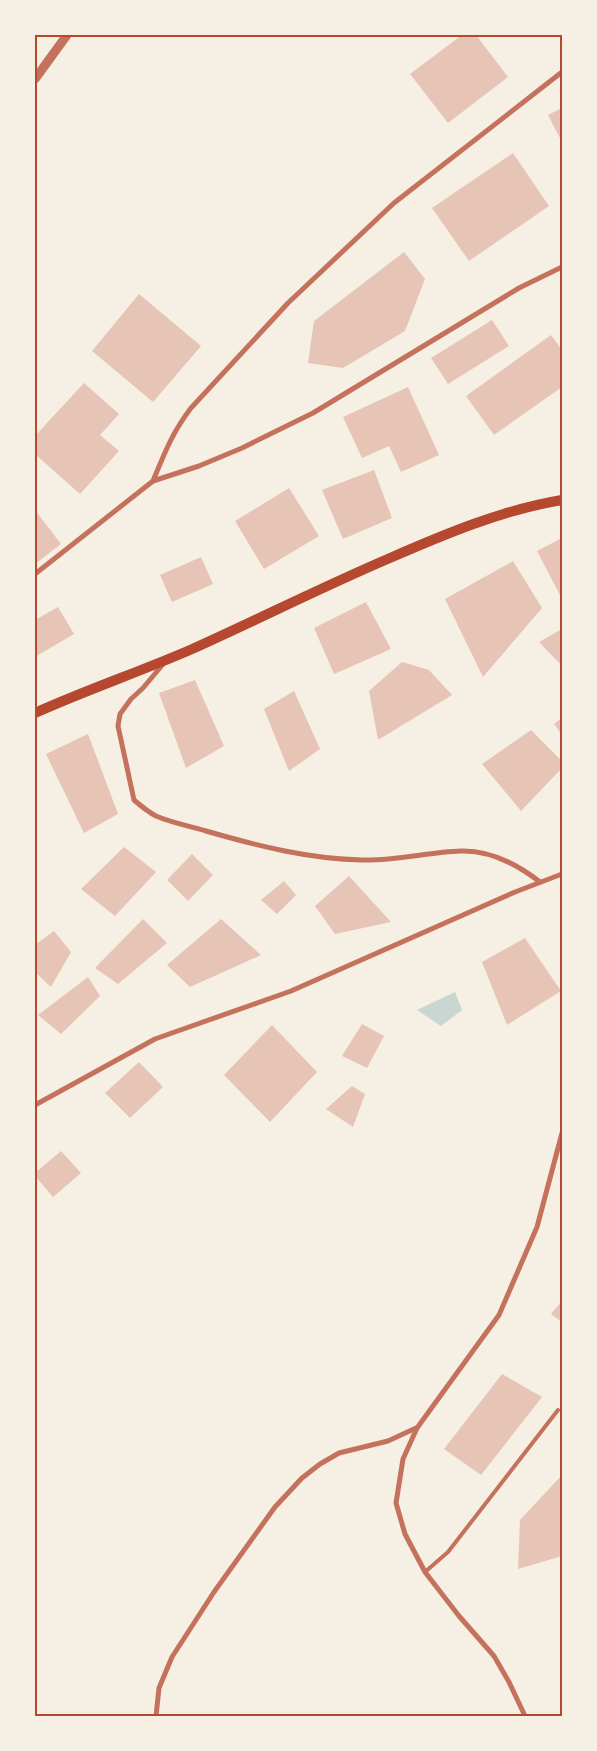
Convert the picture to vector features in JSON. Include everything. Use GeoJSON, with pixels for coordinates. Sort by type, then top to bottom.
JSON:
{"type":"FeatureCollection","features":[{"type":"Feature","properties":{"kind":"main road"},"geometry":{"type":"LineString","coordinates":[[35,713],[168,658],[416,546],[475,523],[541,504],[562,500]]}},
{"type":"Feature","properties":{"kind":"street"},"geometry":{"type":"LineString","coordinates":[[35,79],[67,35]]}},
{"type":"Feature","properties":{"kind":"street"},"geometry":{"type":"LineString","coordinates":[[153,481],[178,424],[288,303],[394,203],[562,72]]}},
{"type":"Feature","properties":{"kind":"street"},"geometry":{"type":"LineString","coordinates":[[35,574],[153,481],[199,466],[242,448],[313,413],[519,288],[562,267]]}},
{"type":"Feature","properties":{"kind":"street"},"geometry":{"type":"LineString","coordinates":[[168,658],[143,688],[130,699],[120,714],[118,726],[134,800],[154,815],[273,850],[311,856],[363,860],[400,858],[462,850],[481,853],[507,861],[540,882]]}},
{"type":"Feature","properties":{"kind":"street"},"geometry":{"type":"LineString","coordinates":[[35,1104],[155,1039],[290,991],[515,892],[562,874]]}},
{"type":"Feature","properties":{"kind":"street"},"geometry":{"type":"LineString","coordinates":[[525,1716],[494,1656],[459,1616],[425,1572],[405,1534],[396,1502],[403,1459],[417,1428],[500,1315],[536,1227],[562,1133]]}},
{"type":"Feature","properties":{"kind":"street"},"geometry":{"type":"LineString","coordinates":[[156,1716],[159,1688],[172,1657],[214,1592],[275,1507],[302,1478],[320,1464],[339,1454],[388,1441],[417,1428]]}},
{"type":"Feature","properties":{"kind":"lane"},"geometry":{"type":"LineString","coordinates":[[425,1572],[448,1552],[558,1410]]}},
{"type":"Feature","properties":{"kind":"shaded area"},"geometry":{"type":"Polygon","coordinates":[[[455,992],[462,1010],[441,1026],[417,1010],[455,992]]]}},
{"type":"Feature","properties":{"kind":"building"},"geometry":{"type":"Polygon","coordinates":[[[462,35],[476,35],[508,77],[448,123],[410,74],[462,35]]]}},
{"type":"Feature","properties":{"kind":"building"},"geometry":{"type":"Polygon","coordinates":[[[562,108],[562,142],[548,115],[562,108]]]}},
{"type":"Feature","properties":{"kind":"building"},"geometry":{"type":"Polygon","coordinates":[[[513,153],[549,206],[469,261],[432,208],[513,153]]]}},
{"type":"Feature","properties":{"kind":"building"},"geometry":{"type":"Polygon","coordinates":[[[404,252],[425,279],[405,331],[343,368],[308,363],[314,321],[404,252]]]}},
{"type":"Feature","properties":{"kind":"building"},"geometry":{"type":"Polygon","coordinates":[[[139,294],[201,346],[153,402],[92,351],[139,294]]]}},
{"type":"Feature","properties":{"kind":"building"},"geometry":{"type":"Polygon","coordinates":[[[492,320],[509,346],[448,384],[431,358],[492,320]]]}},
{"type":"Feature","properties":{"kind":"building"},"geometry":{"type":"Polygon","coordinates":[[[551,335],[562,350],[562,387],[494,435],[466,396],[551,335]]]}},
{"type":"Feature","properties":{"kind":"building"},"geometry":{"type":"Polygon","coordinates":[[[84,383],[119,414],[100,435],[119,451],[80,494],[35,454],[35,436],[84,383]]]}},
{"type":"Feature","properties":{"kind":"building"},"geometry":{"type":"Polygon","coordinates":[[[408,387],[439,455],[401,472],[389,446],[362,458],[343,417],[408,387]]]}},
{"type":"Feature","properties":{"kind":"building"},"geometry":{"type":"Polygon","coordinates":[[[374,470],[392,518],[343,539],[322,490],[374,470]]]}},
{"type":"Feature","properties":{"kind":"building"},"geometry":{"type":"Polygon","coordinates":[[[289,488],[319,536],[264,569],[235,521],[289,488]]]}},
{"type":"Feature","properties":{"kind":"building"},"geometry":{"type":"Polygon","coordinates":[[[35,510],[61,544],[35,564],[35,510]]]}},
{"type":"Feature","properties":{"kind":"building"},"geometry":{"type":"Polygon","coordinates":[[[562,538],[562,599],[537,551],[562,538]]]}},
{"type":"Feature","properties":{"kind":"building"},"geometry":{"type":"Polygon","coordinates":[[[201,557],[213,584],[172,602],[160,575],[201,557]]]}},
{"type":"Feature","properties":{"kind":"building"},"geometry":{"type":"Polygon","coordinates":[[[513,561],[542,608],[483,677],[445,599],[513,561]]]}},
{"type":"Feature","properties":{"kind":"building"},"geometry":{"type":"Polygon","coordinates":[[[366,602],[391,649],[334,674],[314,628],[366,602]]]}},
{"type":"Feature","properties":{"kind":"building"},"geometry":{"type":"Polygon","coordinates":[[[58,607],[74,634],[35,657],[35,620],[58,607]]]}},
{"type":"Feature","properties":{"kind":"building"},"geometry":{"type":"Polygon","coordinates":[[[562,629],[562,666],[539,642],[562,629]]]}},
{"type":"Feature","properties":{"kind":"building"},"geometry":{"type":"Polygon","coordinates":[[[402,662],[429,670],[452,695],[378,740],[369,691],[402,662]]]}},
{"type":"Feature","properties":{"kind":"building"},"geometry":{"type":"Polygon","coordinates":[[[195,680],[224,746],[186,768],[159,693],[195,680]]]}},
{"type":"Feature","properties":{"kind":"building"},"geometry":{"type":"Polygon","coordinates":[[[294,691],[320,749],[289,771],[264,709],[294,691]]]}},
{"type":"Feature","properties":{"kind":"building"},"geometry":{"type":"Polygon","coordinates":[[[562,718],[562,735],[554,724],[562,718]]]}},
{"type":"Feature","properties":{"kind":"building"},"geometry":{"type":"Polygon","coordinates":[[[531,730],[562,761],[562,768],[521,811],[482,764],[531,730]]]}},
{"type":"Feature","properties":{"kind":"building"},"geometry":{"type":"Polygon","coordinates":[[[88,734],[118,814],[84,833],[46,754],[88,734]]]}},
{"type":"Feature","properties":{"kind":"building"},"geometry":{"type":"Polygon","coordinates":[[[124,847],[156,872],[115,916],[81,889],[124,847]]]}},
{"type":"Feature","properties":{"kind":"building"},"geometry":{"type":"Polygon","coordinates":[[[192,854],[213,875],[188,901],[167,880],[192,854]]]}},
{"type":"Feature","properties":{"kind":"building"},"geometry":{"type":"Polygon","coordinates":[[[349,876],[391,922],[335,934],[315,906],[349,876]]]}},
{"type":"Feature","properties":{"kind":"building"},"geometry":{"type":"Polygon","coordinates":[[[284,881],[296,895],[277,914],[261,900],[284,881]]]}},
{"type":"Feature","properties":{"kind":"building"},"geometry":{"type":"Polygon","coordinates":[[[143,919],[167,943],[118,984],[95,968],[143,919]]]}},
{"type":"Feature","properties":{"kind":"building"},"geometry":{"type":"Polygon","coordinates":[[[221,919],[261,955],[190,987],[167,965],[221,919]]]}},
{"type":"Feature","properties":{"kind":"building"},"geometry":{"type":"Polygon","coordinates":[[[54,931],[71,952],[51,987],[35,972],[35,945],[54,931]]]}},
{"type":"Feature","properties":{"kind":"building"},"geometry":{"type":"Polygon","coordinates":[[[525,938],[561,991],[507,1025],[482,962],[525,938]]]}},
{"type":"Feature","properties":{"kind":"building"},"geometry":{"type":"Polygon","coordinates":[[[88,977],[100,996],[61,1034],[38,1015],[88,977]]]}},
{"type":"Feature","properties":{"kind":"building"},"geometry":{"type":"Polygon","coordinates":[[[362,1024],[384,1036],[367,1068],[342,1056],[362,1024]]]}},
{"type":"Feature","properties":{"kind":"building"},"geometry":{"type":"Polygon","coordinates":[[[272,1025],[317,1072],[270,1122],[224,1075],[272,1025]]]}},
{"type":"Feature","properties":{"kind":"building"},"geometry":{"type":"Polygon","coordinates":[[[139,1062],[163,1087],[130,1118],[105,1093],[139,1062]]]}},
{"type":"Feature","properties":{"kind":"building"},"geometry":{"type":"Polygon","coordinates":[[[352,1086],[365,1094],[353,1127],[326,1109],[352,1086]]]}},
{"type":"Feature","properties":{"kind":"building"},"geometry":{"type":"Polygon","coordinates":[[[61,1151],[81,1173],[53,1197],[35,1176],[35,1173],[61,1151]]]}},
{"type":"Feature","properties":{"kind":"building"},"geometry":{"type":"Polygon","coordinates":[[[562,1301],[562,1322],[551,1314],[562,1301]]]}},
{"type":"Feature","properties":{"kind":"building"},"geometry":{"type":"Polygon","coordinates":[[[502,1374],[542,1397],[481,1475],[444,1449],[502,1374]]]}},
{"type":"Feature","properties":{"kind":"building"},"geometry":{"type":"Polygon","coordinates":[[[562,1475],[562,1556],[518,1569],[520,1520],[562,1475]]]}}]}
